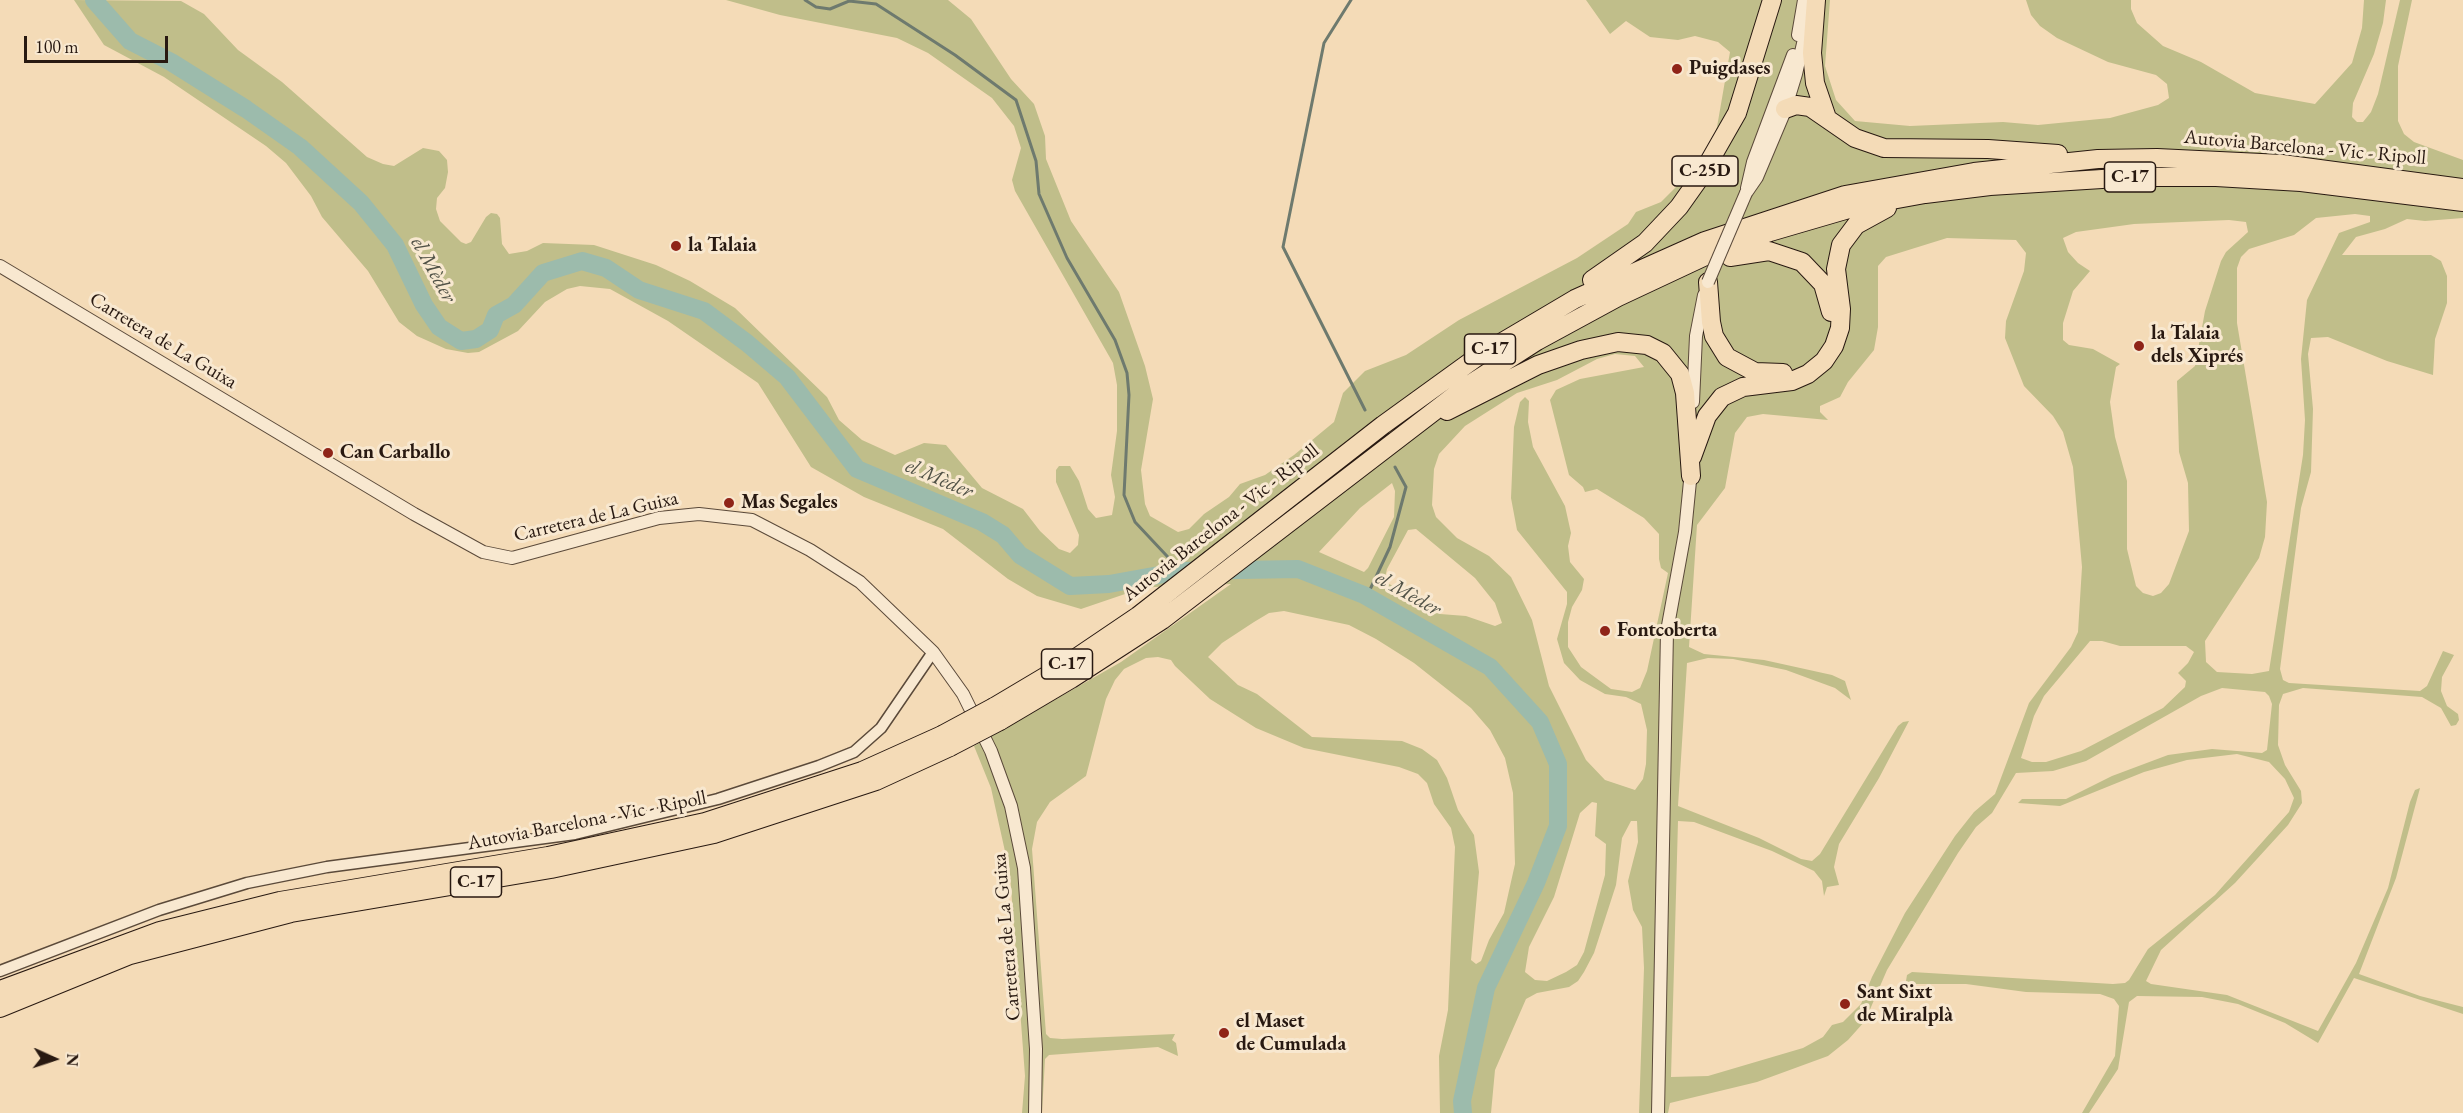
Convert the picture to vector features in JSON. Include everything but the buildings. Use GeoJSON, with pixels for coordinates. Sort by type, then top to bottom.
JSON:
{"type":"FeatureCollection","features":[{"type":"Feature","properties":{"kind":"highway","name":"C-25D"},"geometry":{"type":"LineString","coordinates":[[1575,299],[1577,291],[1644,243],[1679,207],[1701,176],[1737,113],[1772,0]]}},
{"type":"Feature","properties":{"kind":"highway"},"geometry":{"type":"LineString","coordinates":[[1816,0],[1812,53],[1816,93],[1828,119]]}},
{"type":"Feature","properties":{"kind":"highway"},"geometry":{"type":"LineString","coordinates":[[1785,109],[1805,105],[1855,138],[1884,148],[2015,151],[2098,159]]}},
{"type":"Feature","properties":{"kind":"highway","name":"Autovia Barcelona - Vic - Ripoll"},"geometry":{"type":"LineString","coordinates":[[997,714],[1138,616],[1383,425],[1477,357],[1575,299],[1705,241],[1845,195],[1974,172],[2098,159],[2157,158],[2282,164],[2463,188]]}},
{"type":"Feature","properties":{"kind":"highway","name":"Autovia Barcelona - Vic - Ripoll"},"geometry":{"type":"LineString","coordinates":[[0,1008],[130,956],[291,913],[551,869],[714,834],[876,781],[997,714],[1071,679],[1162,620],[1467,386],[1567,323],[1714,252],[1798,223],[1859,206],[1925,194],[1990,186],[2123,178],[2216,177],[2336,186],[2463,202]]}},
{"type":"Feature","properties":{"kind":"highway"},"geometry":{"type":"LineString","coordinates":[[1692,457],[1707,416],[1722,397],[1743,387],[1792,381],[1808,374],[1824,361],[1834,346],[1840,328],[1841,309],[1836,269],[1845,238],[1856,225],[1874,213],[1925,194]]}},
{"type":"Feature","properties":{"kind":"highway"},"geometry":{"type":"LineString","coordinates":[[1702,259],[1710,262],[1745,253],[1768,251],[1802,262],[1820,278],[1828,296],[1831,317],[1824,344],[1811,359],[1793,371],[1766,375],[1744,368],[1727,357],[1714,336],[1708,306],[1708,282]]}},
{"type":"Feature","properties":{"kind":"highway"},"geometry":{"type":"LineString","coordinates":[[1423,420],[1458,406],[1538,365],[1581,350],[1618,342],[1647,345],[1670,359],[1680,374],[1685,393],[1690,476]]}},
{"type":"Feature","properties":{"kind":"highway","name":"Autovia Barcelona - Vic - Ripoll"},"geometry":{"type":"LineString","coordinates":[[0,990],[160,931],[280,901],[548,856],[705,822],[946,741]]}},
{"type":"Feature","properties":{"kind":"street"},"geometry":{"type":"LineString","coordinates":[[1658,1113],[1667,631],[1685,532],[1692,457],[1696,336],[1708,282],[1747,188],[1758,148],[1791,64],[1804,0]]}},
{"type":"Feature","properties":{"kind":"street"},"geometry":{"type":"LineString","coordinates":[[1747,188],[1757,177],[1785,109],[1804,41],[1809,0]]}},
{"type":"Feature","properties":{"kind":"street","name":"Carretera de La Guixa"},"geometry":{"type":"LineString","coordinates":[[0,266],[483,552],[512,558],[659,518],[684,514],[752,520],[810,550],[860,582],[933,652],[963,694],[991,751],[1011,806],[1024,868],[1036,1049],[1035,1113]]}},
{"type":"Feature","properties":{"kind":"street"},"geometry":{"type":"LineString","coordinates":[[0,970],[159,910],[248,883],[327,867],[575,834],[718,799],[819,766],[854,752],[881,728],[933,652]]}},
{"type":"Feature","properties":{"kind":"shaded area"},"geometry":{"type":"Polygon","coordinates":[[[74,0],[181,1],[204,14],[238,50],[282,82],[367,157],[394,166],[423,148],[439,151],[447,160],[448,172],[445,188],[437,198],[436,209],[440,221],[461,242],[466,244],[471,242],[486,217],[491,213],[497,214],[500,218],[502,244],[509,254],[527,251],[543,243],[594,245],[656,265],[690,281],[735,308],[827,397],[839,420],[862,440],[895,455],[924,443],[946,445],[982,488],[1023,509],[1040,531],[1059,549],[1070,553],[1078,545],[1079,535],[1056,482],[1056,470],[1059,466],[1070,466],[1079,481],[1088,509],[1096,518],[1112,515],[1115,497],[1111,475],[1117,431],[1117,385],[1113,363],[1015,191],[1012,180],[1021,148],[1014,126],[992,98],[928,53],[897,38],[780,15],[726,0],[948,0],[971,19],[1011,79],[1034,104],[1045,136],[1046,159],[1071,221],[1119,292],[1145,366],[1153,399],[1141,470],[1145,504],[1150,516],[1178,532],[1189,529],[1204,514],[1229,497],[1240,484],[1265,475],[1294,455],[1334,422],[1343,393],[1365,371],[1406,355],[1459,320],[1577,258],[1628,224],[1636,212],[1661,202],[1698,165],[1709,148],[1717,127],[1730,52],[1718,42],[1695,36],[1678,40],[1650,37],[1626,21],[1610,34],[1586,0],[1830,0],[1825,66],[1836,100],[1855,121],[1910,126],[2003,122],[2038,125],[2110,118],[2158,105],[2169,98],[2167,84],[2156,75],[2108,62],[2057,38],[2040,26],[2031,15],[2026,0],[2131,0],[2131,9],[2137,23],[2163,46],[2201,62],[2255,93],[2315,104],[2352,63],[2362,28],[2364,0],[2386,0],[2383,23],[2374,54],[2353,103],[2352,117],[2357,122],[2363,122],[2371,112],[2378,94],[2400,0],[2412,0],[2398,66],[2398,121],[2404,134],[2414,142],[2463,160],[2463,218],[2425,221],[2407,219],[2385,229],[2356,237],[2342,255],[2431,255],[2441,261],[2447,276],[2447,303],[2435,339],[2433,375],[2387,361],[2328,337],[2311,338],[2308,354],[2313,409],[2311,472],[2301,508],[2280,669],[2283,680],[2289,683],[2420,691],[2427,686],[2443,651],[2454,655],[2442,677],[2441,691],[2447,706],[2458,714],[2459,720],[2456,725],[2451,726],[2441,708],[2422,697],[2303,688],[2283,694],[2279,705],[2278,745],[2285,765],[2301,791],[2302,803],[2288,825],[2235,883],[2161,950],[2146,981],[2151,984],[2227,995],[2318,1031],[2356,963],[2388,888],[2410,802],[2415,790],[2420,788],[2396,878],[2359,974],[2420,996],[2463,1007],[2463,1014],[2354,978],[2318,1043],[2285,1023],[2238,1004],[2202,997],[2137,996],[2129,1002],[2118,1069],[2089,1113],[2082,1113],[2115,1056],[2119,1006],[2114,999],[2100,994],[2026,992],[1966,984],[1914,984],[1906,981],[1907,975],[1912,972],[2113,984],[2125,983],[2129,980],[2148,949],[2215,895],[2289,812],[2294,798],[2285,779],[2269,762],[2237,754],[2187,760],[2144,772],[2060,806],[2018,803],[2022,799],[2066,799],[2112,776],[2168,755],[2212,749],[2262,753],[2267,750],[2272,704],[2269,696],[2265,692],[2222,688],[2201,696],[2086,761],[2053,771],[2016,773],[1992,813],[1976,827],[1958,853],[1887,970],[1865,1021],[1848,1040],[1828,1056],[1757,1082],[1670,1103],[1668,1113],[1639,1113],[1644,968],[1642,927],[1633,910],[1628,881],[1638,842],[1637,821],[1631,821],[1622,838],[1616,885],[1594,953],[1584,972],[1578,981],[1569,987],[1537,993],[1526,999],[1495,1070],[1491,1113],[1440,1113],[1439,1056],[1448,1010],[1455,847],[1451,828],[1434,804],[1427,783],[1418,774],[1399,767],[1304,748],[1256,728],[1210,699],[1171,660],[1158,657],[1146,658],[1124,669],[1115,680],[1106,699],[1086,776],[1050,802],[1037,822],[1032,849],[1046,1034],[1050,1038],[1062,1039],[1175,1034],[1172,1040],[1176,1043],[1178,1056],[1158,1047],[1049,1055],[1045,1059],[1042,1113],[1022,1113],[1025,1076],[1010,874],[991,788],[974,746],[1121,662],[1231,584],[1154,587],[1081,609],[1037,596],[1008,579],[943,529],[864,497],[811,467],[758,383],[668,321],[610,289],[580,286],[567,289],[545,302],[518,331],[479,352],[468,353],[446,349],[417,336],[399,322],[368,271],[322,217],[311,196],[286,163],[266,146],[164,77],[104,45],[74,0]],[[2355,214],[2316,218],[2294,235],[2249,249],[2241,257],[2237,268],[2237,323],[2267,502],[2265,537],[2259,558],[2205,641],[2206,662],[2217,672],[2252,674],[2269,671],[2303,455],[2305,420],[2301,359],[2307,300],[2339,233],[2370,222],[2370,216],[2355,214]],[[2229,220],[2134,224],[2076,232],[2063,238],[2068,252],[2090,271],[2073,291],[2063,323],[2063,340],[2069,345],[2093,349],[2120,364],[2116,367],[2110,402],[2115,437],[2127,481],[2127,549],[2136,586],[2143,593],[2153,596],[2161,593],[2169,584],[2189,531],[2188,483],[2179,452],[2177,381],[2195,366],[2205,311],[2221,261],[2226,252],[2248,232],[2246,222],[2229,220]],[[1947,238],[1886,257],[1878,266],[1878,327],[1874,350],[1848,382],[1840,397],[1820,406],[1820,412],[1828,420],[1763,414],[1747,417],[1735,433],[1725,488],[1697,525],[1689,647],[1704,654],[1764,660],[1832,675],[1845,681],[1851,700],[1835,688],[1786,670],[1733,659],[1708,658],[1687,663],[1678,806],[1759,838],[1801,859],[1812,861],[1820,854],[1898,726],[1909,721],[1879,778],[1839,844],[1834,867],[1839,885],[1827,887],[1824,896],[1822,881],[1814,871],[1772,851],[1694,822],[1678,821],[1671,1077],[1708,1076],[1803,1048],[1823,1037],[1832,1025],[1843,1022],[1861,1004],[1872,977],[1905,913],[1955,836],[1974,812],[1995,794],[2029,703],[2071,647],[2078,632],[2082,567],[2073,467],[2063,432],[2053,416],[2024,386],[2005,338],[2006,321],[2024,271],[2026,253],[2016,240],[1947,238]],[[1615,354],[1597,359],[1557,380],[1517,393],[1465,426],[1439,454],[1434,469],[1432,505],[1436,517],[1457,538],[1489,556],[1511,577],[1532,620],[1549,686],[1586,760],[1605,780],[1635,790],[1643,779],[1646,764],[1647,730],[1641,704],[1626,697],[1605,694],[1580,680],[1564,663],[1557,639],[1567,604],[1567,592],[1517,530],[1511,498],[1514,427],[1520,402],[1525,397],[1529,401],[1528,422],[1533,447],[1565,506],[1571,533],[1568,546],[1570,562],[1584,579],[1582,590],[1572,607],[1568,622],[1568,647],[1581,667],[1611,689],[1632,692],[1640,688],[1647,671],[1668,573],[1661,568],[1659,534],[1644,518],[1597,489],[1585,492],[1583,487],[1569,475],[1550,400],[1556,390],[1580,379],[1644,367],[1635,356],[1615,354]],[[1392,483],[1360,508],[1319,552],[1364,572],[1394,517],[1395,491],[1392,483]],[[1416,529],[1408,530],[1387,569],[1384,582],[1401,589],[1440,614],[1466,616],[1495,626],[1502,623],[1495,603],[1475,578],[1416,529]],[[1284,611],[1269,613],[1222,643],[1208,657],[1238,685],[1257,694],[1312,737],[1402,741],[1422,749],[1437,760],[1447,778],[1458,810],[1474,835],[1479,872],[1471,960],[1476,964],[1481,961],[1489,940],[1504,913],[1515,864],[1513,793],[1505,758],[1490,730],[1471,708],[1414,663],[1349,625],[1284,611]],[[2090,641],[2044,696],[2034,716],[2021,758],[2032,762],[2046,762],[2081,751],[2163,708],[2185,687],[2186,681],[2178,673],[2188,663],[2194,652],[2186,646],[2120,646],[2102,641],[2090,641]],[[1592,802],[1580,813],[1554,897],[1529,947],[1525,972],[1535,980],[1547,981],[1566,972],[1577,965],[1584,952],[1605,875],[1606,844],[1595,836],[1597,803],[1592,802]]]}},
{"type":"Feature","properties":{"kind":"waterway","name":"el Mèder"},"geometry":{"type":"LineString","coordinates":[[94,0],[130,41],[171,62],[246,109],[300,147],[361,203],[395,245],[424,305],[439,327],[461,341],[476,339],[490,330],[496,315],[514,305],[543,273],[582,261],[606,268],[639,290],[704,311],[747,343],[787,377],[857,469],[982,522],[1003,535],[1020,555],[1070,586],[1109,584],[1181,571],[1298,569],[1364,595],[1490,667],[1540,722],[1558,764],[1558,826],[1536,883],[1486,988],[1462,1101],[1463,1113]]}},
{"type":"Feature","properties":{"kind":"waterway"},"geometry":{"type":"LineString","coordinates":[[805,0],[816,7],[830,9],[849,1],[876,4],[955,55],[1016,100],[1036,161],[1039,194],[1067,258],[1115,340],[1127,373],[1129,395],[1124,495],[1135,522],[1181,571]]}},
{"type":"Feature","properties":{"kind":"waterway"},"geometry":{"type":"LineString","coordinates":[[1351,0],[1324,43],[1283,247],[1365,410]]}},
{"type":"Feature","properties":{"kind":"waterway"},"geometry":{"type":"LineString","coordinates":[[1367,596],[1390,547],[1406,487],[1395,467]]}},
{"type":"Feature","properties":{"kind":"place","name":"Puigdases"},"geometry":{"type":"Point","coordinates":[1677,69]}},
{"type":"Feature","properties":{"kind":"place","name":"la Talaia"},"geometry":{"type":"Point","coordinates":[676,246]}},
{"type":"Feature","properties":{"kind":"place","name":"la Talaia dels Xiprés"},"geometry":{"type":"Point","coordinates":[2139,346]}},
{"type":"Feature","properties":{"kind":"place","name":"Can Carballo"},"geometry":{"type":"Point","coordinates":[328,453]}},
{"type":"Feature","properties":{"kind":"place","name":"Mas Segales"},"geometry":{"type":"Point","coordinates":[729,503]}},
{"type":"Feature","properties":{"kind":"place","name":"Fontcoberta"},"geometry":{"type":"Point","coordinates":[1605,631]}},
{"type":"Feature","properties":{"kind":"place","name":"Sant Sixt de Miralplà"},"geometry":{"type":"Point","coordinates":[1845,1004]}},
{"type":"Feature","properties":{"kind":"place","name":"el Maset de Cumulada"},"geometry":{"type":"Point","coordinates":[1224,1033]}}]}
